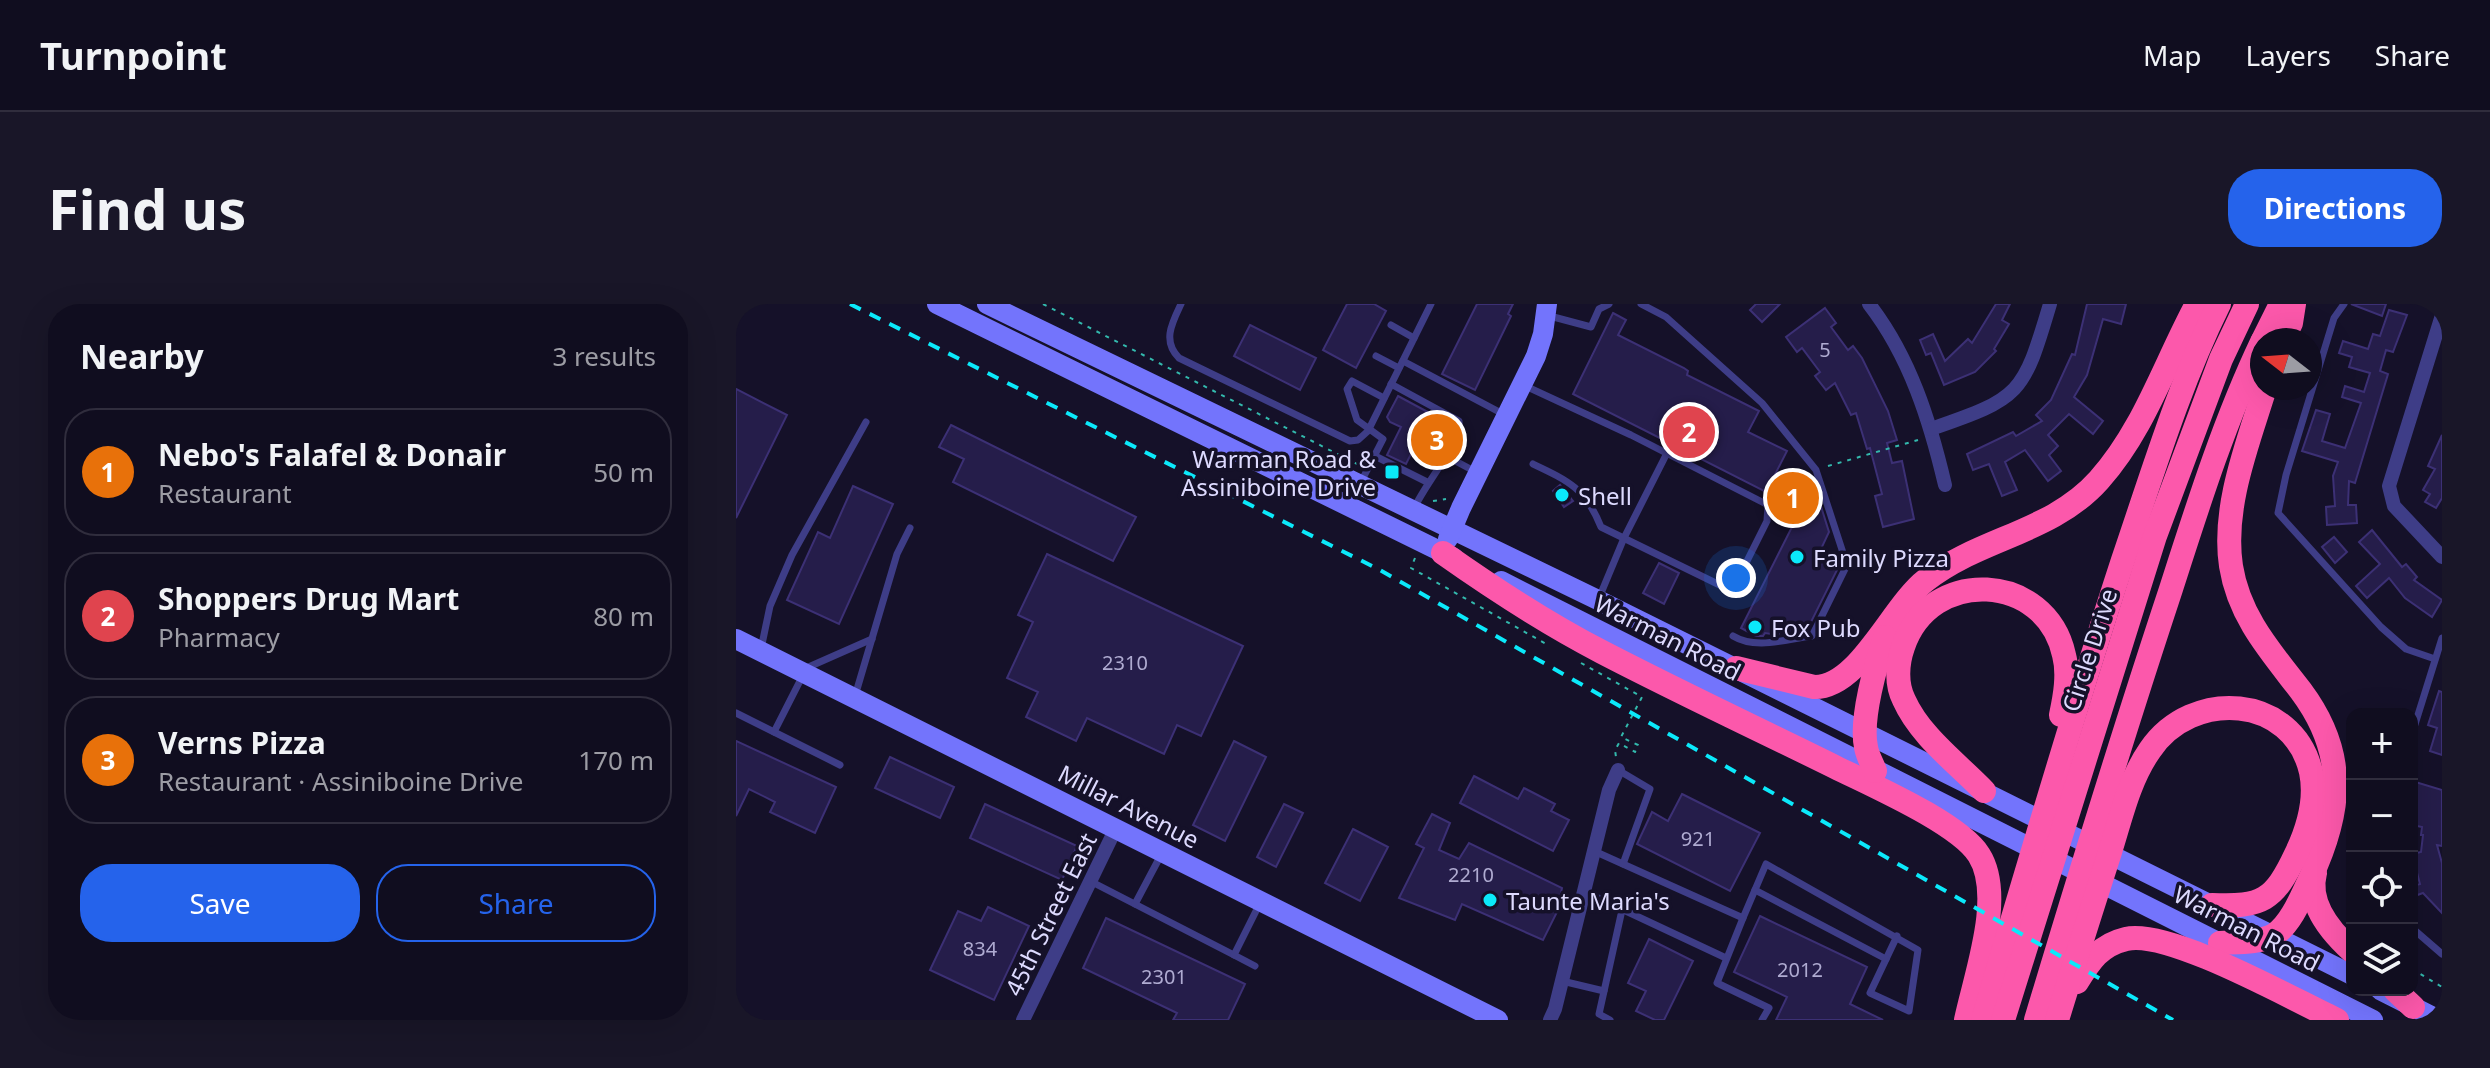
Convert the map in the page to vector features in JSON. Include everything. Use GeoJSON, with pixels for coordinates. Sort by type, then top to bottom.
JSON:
{"type":"FeatureCollection","features":[{"type":"Feature","properties":{"kind":"highway"},"geometry":{"type":"LineString","coordinates":[[1736,668],[1814,687],[1826,687],[1857,664],[1911,593],[1941,569],[2056,516],[2076,502],[2097,483],[2128,443],[2197,304]]}},
{"type":"Feature","properties":{"kind":"highway"},"geometry":{"type":"LineString","coordinates":[[1983,1020],[2055,773],[2130,540],[2164,440],[2219,304]]}},
{"type":"Feature","properties":{"kind":"highway","name":"Circle Drive"},"geometry":{"type":"LineString","coordinates":[[2003,1020],[2155,536],[2221,359],[2247,304]]}},
{"type":"Feature","properties":{"kind":"highway"},"geometry":{"type":"LineString","coordinates":[[2269,328],[2281,304]]}},
{"type":"Feature","properties":{"kind":"highway"},"geometry":{"type":"LineString","coordinates":[[2289,328],[2294,304]]}},
{"type":"Feature","properties":{"kind":"highway"},"geometry":{"type":"LineString","coordinates":[[2036,1020],[2192,523],[2250,369]]}},
{"type":"Feature","properties":{"kind":"highway"},"geometry":{"type":"LineString","coordinates":[[2262,400],[2232,512],[2231,566],[2239,597],[2252,626],[2312,706],[2332,754],[2336,774],[2334,812],[2313,879],[2314,901],[2346,943]]}},
{"type":"Feature","properties":{"kind":"highway"},"geometry":{"type":"LineString","coordinates":[[1443,553],[1508,599],[1601,651],[1894,796],[1955,831],[1972,846],[1981,857],[1990,886],[1986,932],[1966,1020]]}},
{"type":"Feature","properties":{"kind":"highway"},"geometry":{"type":"LineString","coordinates":[[1993,795],[1916,721],[1903,699],[1898,676],[1905,640],[1918,619],[1947,596],[1977,589],[2011,594],[2041,613],[2060,641],[2066,668],[2063,704],[2001,958]]}},
{"type":"Feature","properties":{"kind":"highway"},"geometry":{"type":"LineString","coordinates":[[1875,771],[1866,750],[1864,731],[1877,661],[1898,609]]}},
{"type":"Feature","properties":{"kind":"highway"},"geometry":{"type":"LineString","coordinates":[[2058,1020],[2123,809],[2139,768],[2160,737],[2177,721],[2201,710],[2225,706],[2257,713],[2290,733],[2306,758],[2311,773],[2312,807],[2302,843],[2273,892],[2251,905],[2212,905]]}},
{"type":"Feature","properties":{"kind":"highway"},"geometry":{"type":"LineString","coordinates":[[2220,943],[2273,935],[2288,920],[2318,863]]}},
{"type":"Feature","properties":{"kind":"highway"},"geometry":{"type":"LineString","coordinates":[[2058,1020],[2092,956],[2117,942],[2139,938],[2172,943],[2337,1020]]}},
{"type":"Feature","properties":{"kind":"main road","name":"Warman Road"},"geometry":{"type":"LineString","coordinates":[[937,304],[1443,553],[2373,1020]]}},
{"type":"Feature","properties":{"kind":"main road","name":"Warman Road"},"geometry":{"type":"LineString","coordinates":[[987,304],[1417,502],[1452,529],[2346,972]]}},
{"type":"Feature","properties":{"kind":"main road"},"geometry":{"type":"LineString","coordinates":[[1443,553],[1461,508],[1536,356],[1547,309]]}},
{"type":"Feature","properties":{"kind":"main road","name":"Millar Avenue"},"geometry":{"type":"LineString","coordinates":[[736,639],[1498,1020]]}},
{"type":"Feature","properties":{"kind":"main road"},"geometry":{"type":"LineString","coordinates":[[2404,998],[2439,1020]]}},
{"type":"Feature","properties":{"kind":"street"},"geometry":{"type":"LineString","coordinates":[[1869,304],[1901,352],[1933,434],[1945,485]]}},
{"type":"Feature","properties":{"kind":"street"},"geometry":{"type":"LineString","coordinates":[[1933,434],[1988,410],[2019,386],[2032,365],[2050,304]]}},
{"type":"Feature","properties":{"kind":"street"},"geometry":{"type":"LineString","coordinates":[[2442,315],[2389,486],[2394,506],[2442,557]]}},
{"type":"Feature","properties":{"kind":"street"},"geometry":{"type":"LineString","coordinates":[[1550,1020],[1609,790],[1618,770]]}},
{"type":"Feature","properties":{"kind":"street","name":"45th Street East"},"geometry":{"type":"LineString","coordinates":[[1023,1020],[1116,828]]}},
{"type":"Feature","properties":{"kind":"lane"},"geometry":{"type":"LineString","coordinates":[[1181,304],[1169,335],[1174,353],[1179,358],[1343,439],[1358,440],[1369,429],[1430,306],[1420,304]]}},
{"type":"Feature","properties":{"kind":"lane"},"geometry":{"type":"LineString","coordinates":[[1547,309],[1591,327],[1599,309],[1609,304]]}},
{"type":"Feature","properties":{"kind":"lane"},"geometry":{"type":"LineString","coordinates":[[1641,304],[1666,317],[1762,403],[1816,470],[1847,565],[1812,636],[1759,643],[1744,642],[1733,636]]}},
{"type":"Feature","properties":{"kind":"lane"},"geometry":{"type":"LineString","coordinates":[[2344,304],[2334,318],[2286,475],[2278,513],[2381,627],[2406,649],[2435,659]]}},
{"type":"Feature","properties":{"kind":"lane"},"geometry":{"type":"LineString","coordinates":[[1391,325],[1414,338]]}},
{"type":"Feature","properties":{"kind":"lane"},"geometry":{"type":"LineString","coordinates":[[1376,356],[1507,416]]}},
{"type":"Feature","properties":{"kind":"lane"},"geometry":{"type":"LineString","coordinates":[[1364,477],[1383,439],[1357,420],[1347,389],[1354,381],[1384,398]]}},
{"type":"Feature","properties":{"kind":"lane"},"geometry":{"type":"LineString","coordinates":[[1391,384],[1459,421],[1459,433],[1417,502]]}},
{"type":"Feature","properties":{"kind":"lane"},"geometry":{"type":"LineString","coordinates":[[1523,385],[1768,505],[1767,521],[1732,591],[1601,527],[1594,509],[1575,485],[1533,464]]}},
{"type":"Feature","properties":{"kind":"lane"},"geometry":{"type":"LineString","coordinates":[[761,651],[770,606],[792,555],[866,422]]}},
{"type":"Feature","properties":{"kind":"lane"},"geometry":{"type":"LineString","coordinates":[[1598,600],[1624,538],[1667,453]]}},
{"type":"Feature","properties":{"kind":"lane"},"geometry":{"type":"LineString","coordinates":[[1375,456],[1427,482]]}},
{"type":"Feature","properties":{"kind":"lane"},"geometry":{"type":"LineString","coordinates":[[1446,456],[1478,473]]}},
{"type":"Feature","properties":{"kind":"lane"},"geometry":{"type":"LineString","coordinates":[[854,698],[897,554],[910,528]]}},
{"type":"Feature","properties":{"kind":"lane"},"geometry":{"type":"LineString","coordinates":[[2418,714],[2442,638]]}},
{"type":"Feature","properties":{"kind":"lane"},"geometry":{"type":"LineString","coordinates":[[774,732],[802,672],[872,639]]}},
{"type":"Feature","properties":{"kind":"lane"},"geometry":{"type":"LineString","coordinates":[[736,713],[840,765]]}},
{"type":"Feature","properties":{"kind":"lane"},"geometry":{"type":"LineString","coordinates":[[1618,770],[1650,789],[1623,864]]}},
{"type":"Feature","properties":{"kind":"lane"},"geometry":{"type":"LineString","coordinates":[[1594,851],[1743,918]]}},
{"type":"Feature","properties":{"kind":"lane"},"geometry":{"type":"LineString","coordinates":[[1135,904],[1163,852]]}},
{"type":"Feature","properties":{"kind":"lane"},"geometry":{"type":"LineString","coordinates":[[1762,1020],[1769,1008],[1717,983],[1766,864],[1897,936],[1918,950],[1909,1011],[1870,993],[1897,936]]}},
{"type":"Feature","properties":{"kind":"lane"},"geometry":{"type":"LineString","coordinates":[[1090,881],[1255,966]]}},
{"type":"Feature","properties":{"kind":"lane"},"geometry":{"type":"LineString","coordinates":[[1755,890],[1886,959]]}},
{"type":"Feature","properties":{"kind":"lane"},"geometry":{"type":"LineString","coordinates":[[1583,896],[1598,898],[1726,958]]}},
{"type":"Feature","properties":{"kind":"lane"},"geometry":{"type":"LineString","coordinates":[[1234,955],[1260,901]]}},
{"type":"Feature","properties":{"kind":"lane"},"geometry":{"type":"LineString","coordinates":[[1610,1020],[1599,1014],[1622,910]]}},
{"type":"Feature","properties":{"kind":"lane"},"geometry":{"type":"LineString","coordinates":[[2418,933],[2442,954]]}},
{"type":"Feature","properties":{"kind":"lane"},"geometry":{"type":"LineString","coordinates":[[1562,981],[1604,991]]}},
{"type":"Feature","properties":{"kind":"path"},"geometry":{"type":"LineString","coordinates":[[1043,304],[1364,477]]}},
{"type":"Feature","properties":{"kind":"path"},"geometry":{"type":"LineString","coordinates":[[1768,505],[1782,497],[1787,485],[1807,478],[1816,470],[1933,434]]}},
{"type":"Feature","properties":{"kind":"path"},"geometry":{"type":"LineString","coordinates":[[1417,502],[1447,498],[1461,508]]}},
{"type":"Feature","properties":{"kind":"path"},"geometry":{"type":"LineString","coordinates":[[1415,558],[1411,568],[1547,644]]}},
{"type":"Feature","properties":{"kind":"path"},"geometry":{"type":"LineString","coordinates":[[1574,659],[1642,697],[1621,737],[1638,745],[1635,752],[1619,743],[1615,750],[1618,770]]}},
{"type":"Feature","properties":{"kind":"path"},"geometry":{"type":"LineString","coordinates":[[2418,973],[2442,987]]}},
{"type":"Feature","properties":{"kind":"building"},"geometry":{"type":"Polygon","coordinates":[[[1347,304],[1374,304],[1386,311],[1356,368],[1323,350],[1347,304]]]}},
{"type":"Feature","properties":{"kind":"building"},"geometry":{"type":"Polygon","coordinates":[[[1477,304],[1513,304],[1508,314],[1511,316],[1475,390],[1442,374],[1477,304]]]}},
{"type":"Feature","properties":{"kind":"building"},"geometry":{"type":"Polygon","coordinates":[[[1756,304],[1780,304],[1762,322],[1750,310],[1756,304]]]}},
{"type":"Feature","properties":{"kind":"building"},"geometry":{"type":"Polygon","coordinates":[[[1996,304],[2010,304],[2002,320],[2009,324],[1994,349],[1996,351],[1975,372],[1944,385],[1931,353],[1926,355],[1920,340],[1933,334],[1945,361],[1968,339],[1972,343],[1996,304]]]}},
{"type":"Feature","properties":{"kind":"building"},"geometry":{"type":"Polygon","coordinates":[[[2087,304],[2126,304],[2121,324],[2103,319],[2087,375],[2074,397],[2103,421],[2093,434],[2069,414],[2048,435],[2058,446],[2049,455],[2061,471],[2048,481],[2025,450],[2005,462],[2017,490],[2002,496],[1989,464],[1973,470],[1967,454],[2013,432],[2016,436],[2042,421],[2036,415],[2051,400],[2072,354],[2075,355],[2087,304]]]}},
{"type":"Feature","properties":{"kind":"building"},"geometry":{"type":"Polygon","coordinates":[[[2351,304],[2386,304],[2382,316],[2351,304]]]}},
{"type":"Feature","properties":{"kind":"building"},"geometry":{"type":"Polygon","coordinates":[[[1825,308],[1836,323],[1831,327],[1848,350],[1853,346],[1862,358],[1888,411],[1897,440],[1887,443],[1892,463],[1902,461],[1914,519],[1883,527],[1875,496],[1882,494],[1870,448],[1867,449],[1856,413],[1851,415],[1835,383],[1826,390],[1815,376],[1820,372],[1802,348],[1797,352],[1786,337],[1825,308]]]}},
{"type":"Feature","properties":{"kind":"building"},"geometry":{"type":"Polygon","coordinates":[[[2389,310],[2407,315],[2393,352],[2386,350],[2380,371],[2388,374],[2355,483],[2349,481],[2348,505],[2356,505],[2357,523],[2327,525],[2326,507],[2335,506],[2333,476],[2338,462],[2302,451],[2316,410],[2330,414],[2322,441],[2345,448],[2361,403],[2342,397],[2345,386],[2364,392],[2370,373],[2349,367],[2352,357],[2339,353],[2343,341],[2368,349],[2373,334],[2380,336],[2389,310]]]}},
{"type":"Feature","properties":{"kind":"building"},"geometry":{"type":"Polygon","coordinates":[[[1613,313],[1626,320],[1618,335],[1684,368],[1688,371],[1687,375],[1759,411],[1748,432],[1787,451],[1766,492],[1573,394],[1613,313]]]}},
{"type":"Feature","properties":{"kind":"building"},"geometry":{"type":"Polygon","coordinates":[[[1250,325],[1316,358],[1300,390],[1234,356],[1250,325]]]}},
{"type":"Feature","properties":{"kind":"building"},"geometry":{"type":"Polygon","coordinates":[[[736,389],[787,415],[736,518],[736,389]]]}},
{"type":"Feature","properties":{"kind":"building"},"geometry":{"type":"Polygon","coordinates":[[[1398,396],[1452,425],[1443,445],[1420,436],[1406,464],[1387,455],[1401,427],[1387,417],[1398,396]]]}},
{"type":"Feature","properties":{"kind":"building"},"geometry":{"type":"Polygon","coordinates":[[[951,425],[1136,517],[1113,561],[953,482],[964,459],[939,447],[951,425]]]}},
{"type":"Feature","properties":{"kind":"building"},"geometry":{"type":"Polygon","coordinates":[[[2442,435],[2442,498],[2436,508],[2425,502],[2430,494],[2423,490],[2435,469],[2428,466],[2442,435]]]}},
{"type":"Feature","properties":{"kind":"building"},"geometry":{"type":"Polygon","coordinates":[[[1813,481],[1829,532],[1820,551],[1839,566],[1807,630],[1797,625],[1794,632],[1786,634],[1780,631],[1778,635],[1765,633],[1756,636],[1741,628],[1792,527],[1780,492],[1813,481]]]}},
{"type":"Feature","properties":{"kind":"building"},"geometry":{"type":"Polygon","coordinates":[[[1560,485],[1573,501],[1564,507],[1553,491],[1560,485]]]}},
{"type":"Feature","properties":{"kind":"building"},"geometry":{"type":"Polygon","coordinates":[[[853,486],[893,504],[839,624],[787,600],[818,532],[830,538],[853,486]]]}},
{"type":"Feature","properties":{"kind":"building"},"geometry":{"type":"Polygon","coordinates":[[[2372,530],[2402,567],[2406,564],[2417,577],[2414,580],[2442,600],[2432,617],[2405,598],[2389,578],[2367,598],[2356,586],[2380,564],[2359,542],[2372,530]]]}},
{"type":"Feature","properties":{"kind":"building"},"geometry":{"type":"Polygon","coordinates":[[[2334,537],[2347,552],[2335,563],[2322,547],[2334,537]]]}},
{"type":"Feature","properties":{"kind":"building"},"geometry":{"type":"Polygon","coordinates":[[[1047,554],[1243,646],[1201,736],[1177,725],[1164,754],[1087,718],[1076,741],[1026,717],[1038,692],[1007,678],[1033,622],[1018,615],[1047,554]]]}},
{"type":"Feature","properties":{"kind":"building"},"geometry":{"type":"Polygon","coordinates":[[[1659,563],[1679,573],[1664,604],[1643,593],[1659,563]]]}},
{"type":"Feature","properties":{"kind":"building"},"geometry":{"type":"Polygon","coordinates":[[[2439,691],[2442,692],[2442,755],[2430,751],[2437,728],[2428,725],[2439,691]]]}},
{"type":"Feature","properties":{"kind":"building"},"geometry":{"type":"Polygon","coordinates":[[[736,741],[836,787],[815,833],[770,812],[775,802],[749,789],[736,816],[736,741]]]}},
{"type":"Feature","properties":{"kind":"building"},"geometry":{"type":"Polygon","coordinates":[[[1234,741],[1266,757],[1225,841],[1193,825],[1234,741]]]}},
{"type":"Feature","properties":{"kind":"building"},"geometry":{"type":"Polygon","coordinates":[[[890,757],[954,787],[940,818],[875,788],[890,757]]]}},
{"type":"Feature","properties":{"kind":"building"},"geometry":{"type":"Polygon","coordinates":[[[1474,776],[1518,799],[1524,788],[1555,804],[1551,811],[1569,820],[1553,851],[1460,803],[1474,776]]]}},
{"type":"Feature","properties":{"kind":"building"},"geometry":{"type":"Polygon","coordinates":[[[2418,783],[2442,790],[2442,846],[2437,845],[2442,863],[2442,913],[2423,893],[2418,895],[2418,853],[2421,852],[2422,827],[2418,826],[2418,783]]]}},
{"type":"Feature","properties":{"kind":"building"},"geometry":{"type":"Polygon","coordinates":[[[1682,794],[1760,833],[1730,891],[1637,844],[1652,812],[1668,821],[1682,794]]]}},
{"type":"Feature","properties":{"kind":"building"},"geometry":{"type":"Polygon","coordinates":[[[985,804],[1077,846],[1062,880],[970,838],[985,804]]]}},
{"type":"Feature","properties":{"kind":"building"},"geometry":{"type":"Polygon","coordinates":[[[1284,804],[1303,813],[1276,867],[1257,857],[1284,804]]]}},
{"type":"Feature","properties":{"kind":"building"},"geometry":{"type":"Polygon","coordinates":[[[1432,814],[1450,823],[1439,850],[1459,859],[1469,843],[1562,888],[1557,912],[1543,940],[1462,904],[1455,920],[1399,898],[1424,848],[1416,844],[1432,814]]]}},
{"type":"Feature","properties":{"kind":"building"},"geometry":{"type":"Polygon","coordinates":[[[1353,829],[1388,847],[1360,901],[1325,883],[1353,829]]]}},
{"type":"Feature","properties":{"kind":"building"},"geometry":{"type":"Polygon","coordinates":[[[988,907],[1029,926],[994,1000],[930,970],[958,911],[981,921],[988,907]]]}},
{"type":"Feature","properties":{"kind":"building"},"geometry":{"type":"Polygon","coordinates":[[[1760,916],[1867,967],[1850,1004],[1883,1020],[1776,1020],[1787,997],[1734,972],[1760,916]]]}},
{"type":"Feature","properties":{"kind":"building"},"geometry":{"type":"Polygon","coordinates":[[[1106,918],[1245,984],[1228,1020],[1173,1020],[1177,1013],[1083,968],[1106,918]]]}},
{"type":"Feature","properties":{"kind":"building"},"geometry":{"type":"Polygon","coordinates":[[[1649,939],[1693,961],[1664,1020],[1655,1020],[1636,1011],[1646,991],[1628,983],[1649,939]]]}},
{"type":"Feature","properties":{"kind":"railway"},"geometry":{"type":"LineString","coordinates":[[850,304],[1378,569],[2173,1020]]}},
{"type":"Feature","properties":{"kind":"place","name":"Shoppers Drug Mart"},"geometry":{"type":"Point","coordinates":[1689,432]}},
{"type":"Feature","properties":{"kind":"place","name":"Verns Pizza"},"geometry":{"type":"Point","coordinates":[1437,440]}},
{"type":"Feature","properties":{"kind":"place","name":"Warman Road & Assiniboine Drive"},"geometry":{"type":"Point","coordinates":[1392,472]}},
{"type":"Feature","properties":{"kind":"place","name":"Shell"},"geometry":{"type":"Point","coordinates":[1562,495]}},
{"type":"Feature","properties":{"kind":"place","name":"Nebo's Falafel & Donair"},"geometry":{"type":"Point","coordinates":[1793,498]}},
{"type":"Feature","properties":{"kind":"place","name":"Family Pizza"},"geometry":{"type":"Point","coordinates":[1797,557]}},
{"type":"Feature","properties":{"kind":"place","name":"Fox Pub"},"geometry":{"type":"Point","coordinates":[1755,627]}},
{"type":"Feature","properties":{"kind":"place","name":"Taunte Maria's"},"geometry":{"type":"Point","coordinates":[1490,900]}}]}
